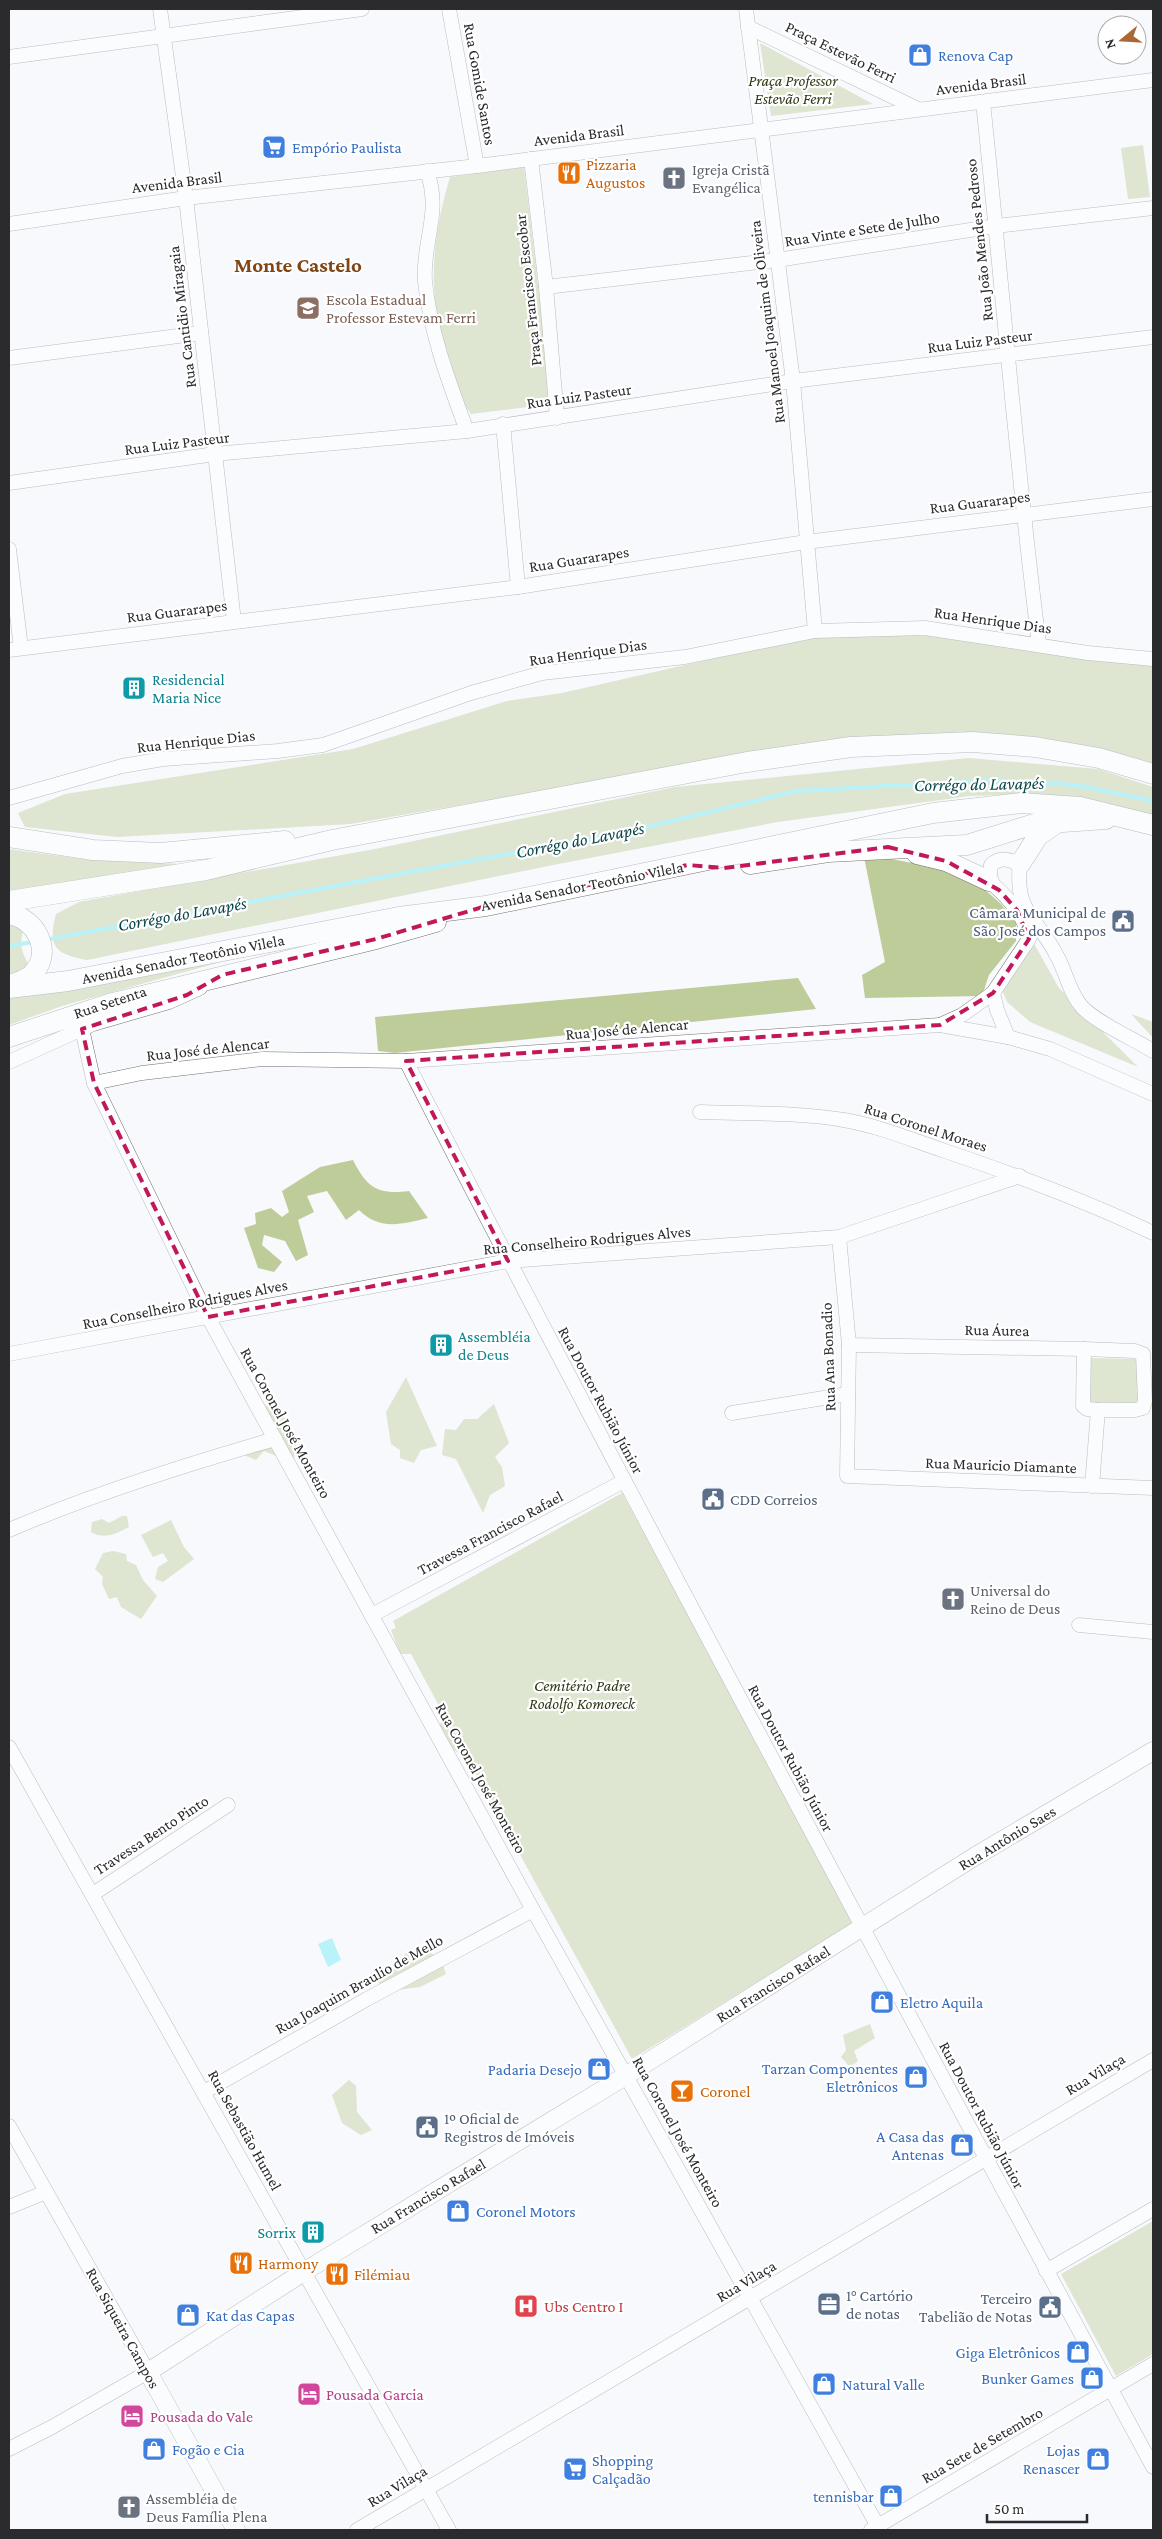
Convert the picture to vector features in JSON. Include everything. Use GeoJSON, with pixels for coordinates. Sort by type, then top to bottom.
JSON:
{"type":"FeatureCollection","features":[{"type":"Feature","properties":{"kind":"highway"},"geometry":{"type":"LineString","coordinates":[[9,900],[206,870],[332,840],[747,762],[851,747],[973,742],[1035,747],[1099,758],[1153,774]]}},
{"type":"Feature","properties":{"kind":"highway","name":"Avenida Senador Teotônio Vilela"},"geometry":{"type":"LineString","coordinates":[[9,987],[68,981],[399,917],[486,906],[933,813],[1021,803],[1080,807],[1153,825]]}},
{"type":"Feature","properties":{"kind":"highway"},"geometry":{"type":"LineString","coordinates":[[688,865],[724,868],[828,852],[888,847],[967,845],[1034,824],[1130,818]]}},
{"type":"Feature","properties":{"kind":"highway"},"geometry":{"type":"LineString","coordinates":[[1020,864],[1038,836],[1058,822]]}},
{"type":"Feature","properties":{"kind":"highway"},"geometry":{"type":"LineString","coordinates":[[9,837],[93,850],[161,853],[280,841],[332,840]]}},
{"type":"Feature","properties":{"kind":"highway"},"geometry":{"type":"LineString","coordinates":[[888,847],[946,861],[989,881]]}},
{"type":"Feature","properties":{"kind":"highway"},"geometry":{"type":"LineString","coordinates":[[9,1037],[109,1004],[376,939],[486,906]]}},
{"type":"Feature","properties":{"kind":"highway"},"geometry":{"type":"LineString","coordinates":[[9,914],[18,916],[34,928],[40,940],[41,962],[33,974],[9,987]]}},
{"type":"Feature","properties":{"kind":"main road","name":"Rua Antônio Saes"},"geometry":{"type":"LineString","coordinates":[[862,1928],[974,1857],[1153,1752]]}},
{"type":"Feature","properties":{"kind":"main road","name":"Rua Francisco Rafael"},"geometry":{"type":"LineString","coordinates":[[148,2372],[305,2270],[627,2075],[862,1928]]}},
{"type":"Feature","properties":{"kind":"main road","name":"Rua Siqueira Campos"},"geometry":{"type":"LineString","coordinates":[[148,2372],[236,2530]]}},
{"type":"Feature","properties":{"kind":"street","name":"Rua Cantidio Miragaia"},"geometry":{"type":"LineString","coordinates":[[160,9],[186,198],[234,621]]}},
{"type":"Feature","properties":{"kind":"street"},"geometry":{"type":"LineString","coordinates":[[9,57],[362,9]]}},
{"type":"Feature","properties":{"kind":"street","name":"Rua Gomide Santos"},"geometry":{"type":"LineString","coordinates":[[449,9],[476,166]]}},
{"type":"Feature","properties":{"kind":"street","name":"Rua Manoel Joaquim de Oliveira"},"geometry":{"type":"LineString","coordinates":[[746,9],[793,381],[815,631]]}},
{"type":"Feature","properties":{"kind":"street","name":"Praça Estevão Ferri"},"geometry":{"type":"LineString","coordinates":[[748,27],[919,110]]}},
{"type":"Feature","properties":{"kind":"street","name":"Avenida Brasil"},"geometry":{"type":"LineString","coordinates":[[9,224],[186,198],[427,172],[1153,80]]}},
{"type":"Feature","properties":{"kind":"street","name":"Rua João Mendes Pedroso"},"geometry":{"type":"LineString","coordinates":[[983,102],[1009,355],[1022,514],[1039,644]]}},
{"type":"Feature","properties":{"kind":"street","name":"Praça Francisco Escobar"},"geometry":{"type":"LineString","coordinates":[[531,159],[546,287],[557,418]]}},
{"type":"Feature","properties":{"kind":"street"},"geometry":{"type":"LineString","coordinates":[[427,172],[433,189],[434,204],[425,278],[430,316],[449,382],[467,431]]}},
{"type":"Feature","properties":{"kind":"street","name":"Rua Vinte e Sete de Julho"},"geometry":{"type":"LineString","coordinates":[[546,287],[778,260],[996,226],[1153,208]]}},
{"type":"Feature","properties":{"kind":"street"},"geometry":{"type":"LineString","coordinates":[[9,358],[201,333]]}},
{"type":"Feature","properties":{"kind":"street","name":"Rua Luiz Pasteur"},"geometry":{"type":"LineString","coordinates":[[9,483],[215,454],[467,431],[793,381],[1153,337]]}},
{"type":"Feature","properties":{"kind":"street"},"geometry":{"type":"LineString","coordinates":[[503,424],[518,587]]}},
{"type":"Feature","properties":{"kind":"street","name":"Rua Guararapes"},"geometry":{"type":"LineString","coordinates":[[15,649],[518,587],[806,542],[1153,499]]}},
{"type":"Feature","properties":{"kind":"street"},"geometry":{"type":"LineString","coordinates":[[9,549],[15,649]]}},
{"type":"Feature","properties":{"kind":"street","name":"Rua Henrique Dias"},"geometry":{"type":"LineString","coordinates":[[9,798],[122,766],[163,759],[323,745],[470,693],[542,673],[684,657],[815,631],[925,628],[1088,653],[1153,659]]}},
{"type":"Feature","properties":{"kind":"street"},"geometry":{"type":"LineString","coordinates":[[940,1025],[962,1015],[993,993],[1029,940],[1028,931],[1016,910],[989,881],[991,864],[995,861],[1008,859],[1020,864],[1019,884],[1022,902],[1028,914],[1057,955],[1077,1000],[1093,1016],[1153,1051]]}},
{"type":"Feature","properties":{"kind":"street","name":"Rua Setenta"},"geometry":{"type":"LineString","coordinates":[[9,1062],[82,1029],[187,995],[222,975]]}},
{"type":"Feature","properties":{"kind":"street"},"geometry":{"type":"LineString","coordinates":[[993,993],[1008,1037]]}},
{"type":"Feature","properties":{"kind":"street","name":"Rua José de Alencar"},"geometry":{"type":"LineString","coordinates":[[94,1084],[142,1073],[252,1059],[406,1061],[940,1025],[1008,1037],[1050,1049],[1153,1094]]}},
{"type":"Feature","properties":{"kind":"street","name":"Rua Coronel José Monteiro"},"geometry":{"type":"LineString","coordinates":[[82,1029],[94,1084],[208,1317],[533,1910],[627,2075],[876,2529]]}},
{"type":"Feature","properties":{"kind":"street","name":"Rua Doutor Rubião Júnior"},"geometry":{"type":"LineString","coordinates":[[406,1061],[508,1261],[624,1481],[985,2159],[1153,2467]]}},
{"type":"Feature","properties":{"kind":"street","name":"Rua Coronel Moraes"},"geometry":{"type":"LineString","coordinates":[[700,1112],[844,1120],[880,1129],[1020,1176]]}},
{"type":"Feature","properties":{"kind":"street"},"geometry":{"type":"LineString","coordinates":[[1020,1176],[1101,1209],[1153,1233]]}},
{"type":"Feature","properties":{"kind":"street","name":"Rua Conselheiro Rodrigues Alves"},"geometry":{"type":"LineString","coordinates":[[9,1354],[508,1261],[839,1237],[1020,1176]]}},
{"type":"Feature","properties":{"kind":"street","name":"Rua Ana Bonadio"},"geometry":{"type":"LineString","coordinates":[[839,1237],[849,1345],[847,1476]]}},
{"type":"Feature","properties":{"kind":"street","name":"Rua Áurea"},"geometry":{"type":"LineString","coordinates":[[849,1345],[1084,1349],[1135,1351],[1143,1354],[1145,1401],[1142,1408],[1135,1410],[1098,1410]]}},
{"type":"Feature","properties":{"kind":"street"},"geometry":{"type":"LineString","coordinates":[[1084,1349],[1083,1406],[1087,1410],[1098,1410],[1092,1486]]}},
{"type":"Feature","properties":{"kind":"street"},"geometry":{"type":"LineString","coordinates":[[732,1413],[848,1394]]}},
{"type":"Feature","properties":{"kind":"street"},"geometry":{"type":"LineString","coordinates":[[9,1530],[61,1507],[166,1470],[275,1439]]}},
{"type":"Feature","properties":{"kind":"street","name":"Rua Mauricio Diamante"},"geometry":{"type":"LineString","coordinates":[[847,1476],[1153,1488]]}},
{"type":"Feature","properties":{"kind":"street","name":"Travessa Francisco Rafael"},"geometry":{"type":"LineString","coordinates":[[372,1615],[624,1481]]}},
{"type":"Feature","properties":{"kind":"street"},"geometry":{"type":"LineString","coordinates":[[1079,1625],[1153,1632]]}},
{"type":"Feature","properties":{"kind":"street","name":"Rua Sebastião Humel"},"geometry":{"type":"LineString","coordinates":[[9,1747],[305,2270],[449,2530]]}},
{"type":"Feature","properties":{"kind":"street","name":"Travessa Bento Pinto"},"geometry":{"type":"LineString","coordinates":[[93,1894],[228,1805]]}},
{"type":"Feature","properties":{"kind":"street","name":"Rua Joaquim Braulio de Mello"},"geometry":{"type":"LineString","coordinates":[[204,2092],[367,1998],[533,1910]]}},
{"type":"Feature","properties":{"kind":"street","name":"Rua Vilaça"},"geometry":{"type":"LineString","coordinates":[[356,2530],[1153,2060]]}},
{"type":"Feature","properties":{"kind":"street","name":"Rua Siqueira Campos"},"geometry":{"type":"LineString","coordinates":[[9,2126],[148,2372]]}},
{"type":"Feature","properties":{"kind":"street"},"geometry":{"type":"LineString","coordinates":[[9,2207],[46,2192]]}},
{"type":"Feature","properties":{"kind":"street"},"geometry":{"type":"LineString","coordinates":[[1046,2271],[1153,2209]]}},
{"type":"Feature","properties":{"kind":"street","name":"Rua Sete de Setembro"},"geometry":{"type":"LineString","coordinates":[[876,2529],[1153,2364]]}},
{"type":"Feature","properties":{"kind":"street"},"geometry":{"type":"LineString","coordinates":[[9,2449],[52,2427],[148,2372]]}},
{"type":"Feature","properties":{"kind":"highlighted area"},"geometry":{"type":"Polygon","coordinates":[[[888,847],[946,861],[999,890],[1017,910],[1029,939],[993,993],[940,1025],[406,1061],[508,1261],[208,1317],[94,1083],[82,1029],[187,995],[222,975],[376,939],[486,906],[688,865],[724,868],[888,847]]]}},
{"type":"Feature","properties":{"kind":"green space","name":"Praça Professor Estevão Ferri"},"geometry":{"type":"Polygon","coordinates":[[[760,43],[873,104],[771,116],[760,43]]]}},
{"type":"Feature","properties":{"kind":"green space"},"geometry":{"type":"Polygon","coordinates":[[[1143,145],[1150,197],[1128,199],[1121,148],[1143,145]]]}},
{"type":"Feature","properties":{"kind":"green space"},"geometry":{"type":"Polygon","coordinates":[[[524,167],[552,404],[471,414],[463,403],[437,314],[434,262],[441,210],[450,177],[524,167]]]}},
{"type":"Feature","properties":{"kind":"green space"},"geometry":{"type":"Polygon","coordinates":[[[925,633],[1153,662],[1153,764],[971,739],[682,766],[351,824],[117,837],[25,827],[18,813],[65,794],[353,749],[507,701],[562,693],[817,635],[925,633]]]}},
{"type":"Feature","properties":{"kind":"green space"},"geometry":{"type":"Polygon","coordinates":[[[969,758],[1098,769],[1153,787],[1153,818],[1027,794],[970,796],[778,822],[553,865],[87,960],[61,952],[56,948],[54,942],[53,925],[56,914],[79,902],[375,849],[675,787],[969,758]]]}},
{"type":"Feature","properties":{"kind":"green space"},"geometry":{"type":"Polygon","coordinates":[[[9,849],[89,860],[183,864],[9,893],[9,849]]]}},
{"type":"Feature","properties":{"kind":"green space"},"geometry":{"type":"Polygon","coordinates":[[[877,856],[937,868],[982,887],[1001,904],[1016,923],[1016,941],[989,975],[982,996],[865,998],[862,975],[885,962],[864,857],[877,856]]]}},
{"type":"Feature","properties":{"kind":"green space"},"geometry":{"type":"Polygon","coordinates":[[[9,912],[30,913],[22,933],[22,949],[28,963],[41,981],[9,981],[9,912]]]}},
{"type":"Feature","properties":{"kind":"green space"},"geometry":{"type":"Polygon","coordinates":[[[1033,942],[1059,988],[1138,1067],[1030,1022],[1007,1002],[1002,990],[1033,942]]]}},
{"type":"Feature","properties":{"kind":"green space"},"geometry":{"type":"Polygon","coordinates":[[[279,946],[62,1006],[9,1025],[9,995],[279,946]]]}},
{"type":"Feature","properties":{"kind":"green space"},"geometry":{"type":"Polygon","coordinates":[[[798,978],[816,1009],[395,1053],[378,1051],[375,1017],[798,978]]]}},
{"type":"Feature","properties":{"kind":"green space"},"geometry":{"type":"Polygon","coordinates":[[[1131,1014],[1153,1022],[1153,1038],[1131,1014]]]}},
{"type":"Feature","properties":{"kind":"green space"},"geometry":{"type":"Polygon","coordinates":[[[353,1160],[363,1177],[375,1188],[389,1192],[409,1191],[428,1218],[400,1224],[383,1223],[367,1217],[359,1210],[346,1220],[327,1191],[307,1196],[314,1212],[298,1220],[308,1255],[296,1261],[285,1241],[264,1235],[262,1245],[282,1262],[274,1272],[258,1268],[244,1228],[256,1224],[255,1213],[271,1208],[282,1217],[289,1212],[282,1191],[320,1167],[353,1160]]]}},
{"type":"Feature","properties":{"kind":"green space"},"geometry":{"type":"Polygon","coordinates":[[[1090,1358],[1139,1359],[1140,1403],[1088,1402],[1090,1358]]]}},
{"type":"Feature","properties":{"kind":"green space"},"geometry":{"type":"Polygon","coordinates":[[[406,1377],[437,1446],[421,1450],[414,1463],[400,1458],[400,1450],[391,1444],[386,1412],[406,1377]]]}},
{"type":"Feature","properties":{"kind":"green space"},"geometry":{"type":"Polygon","coordinates":[[[263,1404],[282,1415],[289,1423],[287,1433],[297,1439],[294,1458],[283,1459],[264,1451],[256,1460],[246,1456],[245,1446],[268,1438],[263,1404]]]}},
{"type":"Feature","properties":{"kind":"green space"},"geometry":{"type":"Polygon","coordinates":[[[494,1404],[509,1443],[495,1457],[502,1467],[505,1486],[490,1495],[483,1513],[456,1459],[442,1455],[445,1429],[456,1430],[464,1419],[477,1419],[494,1404]]]}},
{"type":"Feature","properties":{"kind":"green space","name":"Cemitério Padre Rodolfo Komoreck"},"geometry":{"type":"Polygon","coordinates":[[[622,1493],[855,1922],[632,2059],[466,1756],[453,1750],[439,1726],[445,1717],[411,1654],[400,1654],[391,1630],[396,1628],[393,1621],[622,1493]]]}},
{"type":"Feature","properties":{"kind":"green space"},"geometry":{"type":"Polygon","coordinates":[[[122,1516],[127,1516],[129,1527],[115,1534],[105,1536],[91,1532],[92,1522],[102,1519],[109,1523],[122,1516]]]}},
{"type":"Feature","properties":{"kind":"green space"},"geometry":{"type":"Polygon","coordinates":[[[171,1520],[184,1547],[194,1559],[163,1582],[155,1579],[158,1567],[168,1561],[163,1553],[153,1557],[141,1535],[171,1520]]]}},
{"type":"Feature","properties":{"kind":"green space"},"geometry":{"type":"Polygon","coordinates":[[[113,1551],[126,1554],[127,1561],[136,1565],[143,1580],[157,1596],[141,1619],[121,1607],[117,1597],[109,1599],[102,1584],[103,1577],[95,1569],[103,1553],[113,1551]]]}},
{"type":"Feature","properties":{"kind":"green space"},"geometry":{"type":"Polygon","coordinates":[[[429,1952],[441,1959],[446,1974],[420,1987],[390,1991],[376,1981],[379,1968],[393,1969],[406,1953],[429,1952]]]}},
{"type":"Feature","properties":{"kind":"green space"},"geometry":{"type":"Polygon","coordinates":[[[870,2024],[875,2038],[854,2051],[858,2061],[850,2067],[841,2057],[846,2050],[843,2035],[870,2024]]]}},
{"type":"Feature","properties":{"kind":"green space"},"geometry":{"type":"Polygon","coordinates":[[[349,2080],[356,2086],[357,2112],[372,2130],[361,2135],[342,2123],[332,2095],[349,2080]]]}},
{"type":"Feature","properties":{"kind":"green space"},"geometry":{"type":"Polygon","coordinates":[[[1153,2221],[1153,2354],[1116,2376],[1061,2274],[1153,2221]]]}},
{"type":"Feature","properties":{"kind":"water"},"geometry":{"type":"Polygon","coordinates":[[[332,1938],[341,1960],[328,1967],[318,1944],[332,1938]]]}},
{"type":"Feature","properties":{"kind":"waterway","name":"Corrégo do Lavapés"},"geometry":{"type":"LineString","coordinates":[[45,940],[626,832],[797,791],[993,780],[1077,785],[1153,801]]}},
{"type":"Feature","properties":{"kind":"waterway","name":"Corrégo do Lavapés"},"geometry":{"type":"LineString","coordinates":[[9,946],[33,942]]}},
{"type":"Feature","properties":{"kind":"place","name":"Renova Cap"},"geometry":{"type":"Point","coordinates":[920,55]}},
{"type":"Feature","properties":{"kind":"place","name":"Empório Paulista"},"geometry":{"type":"Point","coordinates":[274,147]}},
{"type":"Feature","properties":{"kind":"place","name":"Pizzaria Augustos"},"geometry":{"type":"Point","coordinates":[569,173]}},
{"type":"Feature","properties":{"kind":"place","name":"Igreja Cristã Evangélica"},"geometry":{"type":"Point","coordinates":[674,178]}},
{"type":"Feature","properties":{"kind":"place","name":"Escola Estadual Professor Estevam Ferri"},"geometry":{"type":"Point","coordinates":[308,308]}},
{"type":"Feature","properties":{"kind":"place","name":"Residencial Maria Nice"},"geometry":{"type":"Point","coordinates":[134,688]}},
{"type":"Feature","properties":{"kind":"place","name":"Câmara Municipal de São José dos Campos"},"geometry":{"type":"Point","coordinates":[1123,921]}},
{"type":"Feature","properties":{"kind":"place","name":"Assembléia de Deus"},"geometry":{"type":"Point","coordinates":[441,1345]}},
{"type":"Feature","properties":{"kind":"place","name":"CDD Correios"},"geometry":{"type":"Point","coordinates":[713,1499]}},
{"type":"Feature","properties":{"kind":"place","name":"Universal do Reino de Deus"},"geometry":{"type":"Point","coordinates":[953,1599]}},
{"type":"Feature","properties":{"kind":"place","name":"Eletro Aquila"},"geometry":{"type":"Point","coordinates":[882,2002]}},
{"type":"Feature","properties":{"kind":"place","name":"Padaria Desejo"},"geometry":{"type":"Point","coordinates":[599,2069]}},
{"type":"Feature","properties":{"kind":"place","name":"Tarzan Componentes Eletrônicos"},"geometry":{"type":"Point","coordinates":[916,2077]}},
{"type":"Feature","properties":{"kind":"place","name":"Coronel"},"geometry":{"type":"Point","coordinates":[682,2091]}},
{"type":"Feature","properties":{"kind":"place","name":"1º Oficial de Registros de Imóveis"},"geometry":{"type":"Point","coordinates":[427,2127]}},
{"type":"Feature","properties":{"kind":"place","name":"A Casa das Antenas"},"geometry":{"type":"Point","coordinates":[962,2145]}},
{"type":"Feature","properties":{"kind":"place","name":"Coronel Motors"},"geometry":{"type":"Point","coordinates":[458,2211]}},
{"type":"Feature","properties":{"kind":"place","name":"Sorrix"},"geometry":{"type":"Point","coordinates":[313,2232]}},
{"type":"Feature","properties":{"kind":"place","name":"Harmony"},"geometry":{"type":"Point","coordinates":[241,2263]}},
{"type":"Feature","properties":{"kind":"place","name":"Filémiau"},"geometry":{"type":"Point","coordinates":[337,2274]}},
{"type":"Feature","properties":{"kind":"place","name":"1° Cartório de notas"},"geometry":{"type":"Point","coordinates":[829,2304]}},
{"type":"Feature","properties":{"kind":"place","name":"Ubs Centro I"},"geometry":{"type":"Point","coordinates":[526,2306]}},
{"type":"Feature","properties":{"kind":"place","name":"Terceiro Tabelião de Notas"},"geometry":{"type":"Point","coordinates":[1050,2307]}},
{"type":"Feature","properties":{"kind":"place","name":"Kat das Capas"},"geometry":{"type":"Point","coordinates":[188,2315]}},
{"type":"Feature","properties":{"kind":"place","name":"Giga Eletrônicos"},"geometry":{"type":"Point","coordinates":[1078,2352]}},
{"type":"Feature","properties":{"kind":"place","name":"Bunker Games"},"geometry":{"type":"Point","coordinates":[1092,2378]}},
{"type":"Feature","properties":{"kind":"place","name":"Natural Valle"},"geometry":{"type":"Point","coordinates":[824,2384]}},
{"type":"Feature","properties":{"kind":"place","name":"Pousada Garcia"},"geometry":{"type":"Point","coordinates":[309,2394]}},
{"type":"Feature","properties":{"kind":"place","name":"Pousada do Vale"},"geometry":{"type":"Point","coordinates":[132,2416]}},
{"type":"Feature","properties":{"kind":"place","name":"Fogão e Cia"},"geometry":{"type":"Point","coordinates":[154,2449]}},
{"type":"Feature","properties":{"kind":"place","name":"Lojas Renascer"},"geometry":{"type":"Point","coordinates":[1098,2459]}},
{"type":"Feature","properties":{"kind":"place","name":"Shopping Calçadão"},"geometry":{"type":"Point","coordinates":[575,2469]}},
{"type":"Feature","properties":{"kind":"place","name":"tennisbar"},"geometry":{"type":"Point","coordinates":[891,2496]}},
{"type":"Feature","properties":{"kind":"place","name":"Assembléia de Deus Família Plena"},"geometry":{"type":"Point","coordinates":[129,2507]}},
{"type":"Feature","properties":{"kind":"district","name":"Monte Castelo"},"geometry":{"type":"Point","coordinates":[298,265]}}]}
